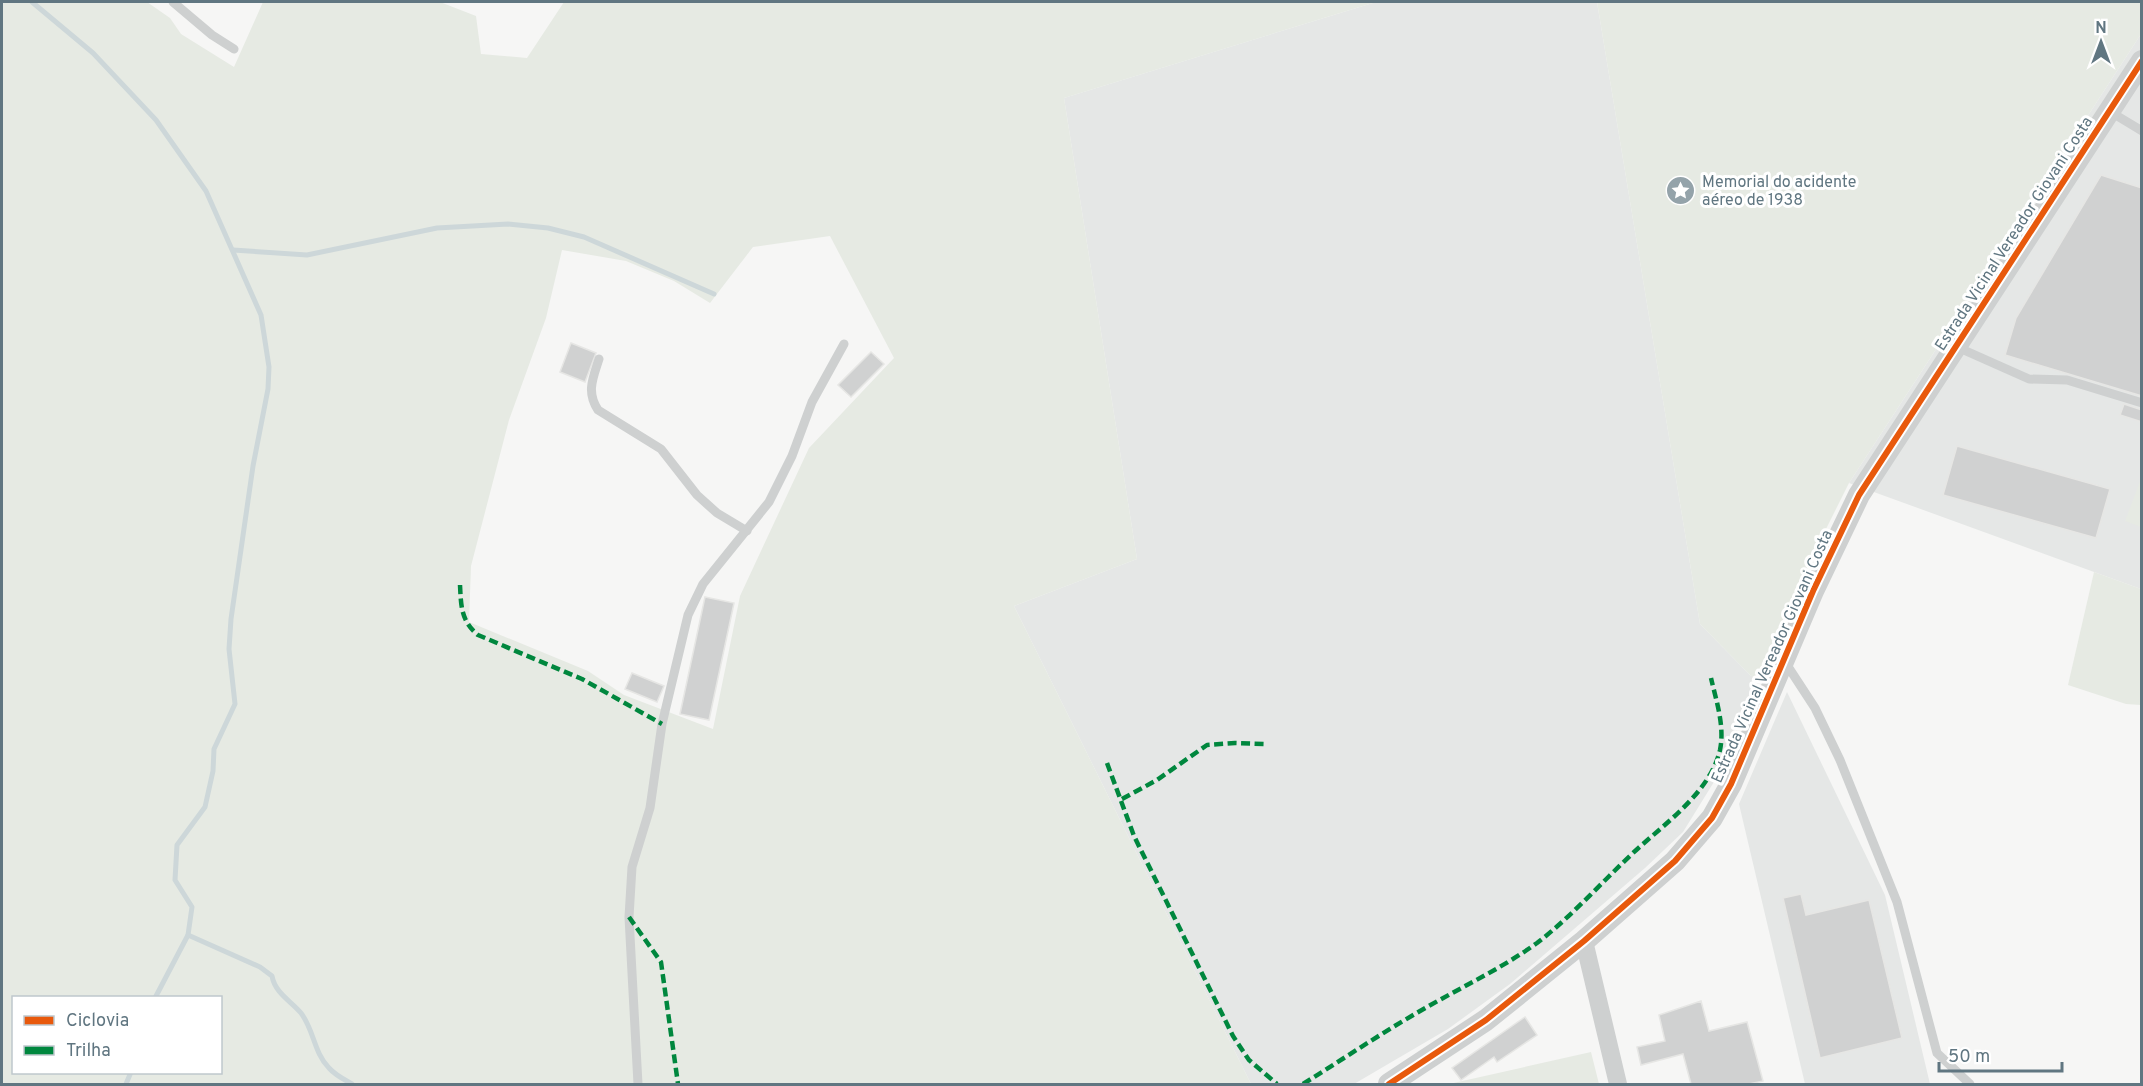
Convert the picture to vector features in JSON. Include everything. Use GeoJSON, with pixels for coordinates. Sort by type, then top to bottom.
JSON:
{"type":"FeatureCollection","features":[{"type":"Feature","properties":{"kind":"street","name":"Estrada Vicinal Vereador Giovani Costa"},"geometry":{"type":"LineString","coordinates":[[1389,1084],[1486,1020],[1584,941],[1675,861],[1712,818],[1731,784],[1824,565],[1859,495],[2142,61]]}},
{"type":"Feature","properties":{"kind":"street"},"geometry":{"type":"LineString","coordinates":[[1584,941],[1618,1084]]}},
{"type":"Feature","properties":{"kind":"lane"},"geometry":{"type":"LineString","coordinates":[[173,2],[212,35],[234,49]]}},
{"type":"Feature","properties":{"kind":"lane"},"geometry":{"type":"LineString","coordinates":[[2109,111],[2142,131]]}},
{"type":"Feature","properties":{"kind":"lane"},"geometry":{"type":"LineString","coordinates":[[638,1084],[629,917],[632,867],[650,808],[662,724],[688,615],[703,584],[769,502],[792,456],[812,402],[844,344]]}},
{"type":"Feature","properties":{"kind":"lane"},"geometry":{"type":"LineString","coordinates":[[1955,346],[2029,379],[2067,380],[2142,403]]}},
{"type":"Feature","properties":{"kind":"lane"},"geometry":{"type":"LineString","coordinates":[[599,359],[590,387],[591,400],[598,410],[661,449],[696,495],[717,513],[747,531]]}},
{"type":"Feature","properties":{"kind":"lane"},"geometry":{"type":"LineString","coordinates":[[1784,660],[1815,708],[1840,760],[1897,902],[1929,1034],[1937,1053],[1950,1068],[1970,1084]]}},
{"type":"Feature","properties":{"kind":"shaded area"},"geometry":{"type":"Polygon","coordinates":[[[2,2],[147,2],[170,18],[181,34],[234,67],[263,2],[440,2],[476,16],[481,54],[527,58],[564,2],[1376,2],[1064,98],[1137,559],[1014,606],[1251,1084],[2,1084],[2,2]],[[830,236],[753,247],[710,303],[674,281],[626,261],[562,250],[546,318],[509,420],[471,566],[469,622],[588,671],[624,695],[713,729],[740,596],[809,448],[894,358],[830,236]]]}},
{"type":"Feature","properties":{"kind":"shaded area"},"geometry":{"type":"Polygon","coordinates":[[[1376,2],[1597,2],[1700,624],[1750,675],[1759,680],[1717,777],[1683,832],[1645,868],[1510,984],[1448,1029],[1354,1084],[1251,1084],[1014,606],[1137,559],[1064,98],[1376,2]]]}},
{"type":"Feature","properties":{"kind":"shaded area"},"geometry":{"type":"Polygon","coordinates":[[[1597,2],[2141,2],[2141,34],[1849,483],[1811,559],[1759,680],[1750,675],[1700,624],[1597,2]]]}},
{"type":"Feature","properties":{"kind":"shaded area"},"geometry":{"type":"Polygon","coordinates":[[[2141,34],[2141,589],[1849,483],[2141,34]]]}},
{"type":"Feature","properties":{"kind":"shaded area"},"geometry":{"type":"Polygon","coordinates":[[[2141,479],[2142,527],[2125,521],[2141,479]]]}},
{"type":"Feature","properties":{"kind":"shaded area"},"geometry":{"type":"Polygon","coordinates":[[[2094,572],[2141,589],[2141,705],[2126,704],[2068,685],[2094,572]]]}},
{"type":"Feature","properties":{"kind":"shaded area"},"geometry":{"type":"Polygon","coordinates":[[[1787,692],[1885,895],[1930,1084],[1805,1084],[1739,804],[1787,692]]]}},
{"type":"Feature","properties":{"kind":"shaded area"},"geometry":{"type":"Polygon","coordinates":[[[1591,1052],[1599,1084],[1449,1084],[1591,1052]]]}},
{"type":"Feature","properties":{"kind":"building"},"geometry":{"type":"Polygon","coordinates":[[[2101,175],[2142,188],[2142,396],[2005,355],[2016,318],[2101,175]]]}},
{"type":"Feature","properties":{"kind":"building"},"geometry":{"type":"Polygon","coordinates":[[[571,343],[596,353],[585,382],[560,372],[571,343]]]}},
{"type":"Feature","properties":{"kind":"building"},"geometry":{"type":"Polygon","coordinates":[[[871,352],[884,364],[851,397],[838,385],[871,352]]]}},
{"type":"Feature","properties":{"kind":"building"},"geometry":{"type":"Polygon","coordinates":[[[2124,404],[2142,410],[2142,422],[2120,415],[2124,404]]]}},
{"type":"Feature","properties":{"kind":"building"},"geometry":{"type":"Polygon","coordinates":[[[1957,446],[2110,489],[2096,538],[1943,495],[1957,446]]]}},
{"type":"Feature","properties":{"kind":"building"},"geometry":{"type":"Polygon","coordinates":[[[705,597],[734,603],[709,720],[680,714],[705,597]]]}},
{"type":"Feature","properties":{"kind":"building"},"geometry":{"type":"Polygon","coordinates":[[[632,673],[664,686],[657,702],[625,689],[632,673]]]}},
{"type":"Feature","properties":{"kind":"building"},"geometry":{"type":"Polygon","coordinates":[[[1801,894],[1806,915],[1869,900],[1902,1038],[1820,1058],[1783,898],[1801,894]]]}},
{"type":"Feature","properties":{"kind":"building"},"geometry":{"type":"Polygon","coordinates":[[[1701,1001],[1709,1031],[1747,1022],[1763,1081],[1749,1084],[1691,1084],[1683,1054],[1641,1065],[1637,1047],[1665,1041],[1659,1015],[1701,1001]]]}},
{"type":"Feature","properties":{"kind":"building"},"geometry":{"type":"Polygon","coordinates":[[[1525,1017],[1537,1035],[1497,1062],[1494,1057],[1461,1080],[1452,1068],[1525,1017]]]}},
{"type":"Feature","properties":{"kind":"waterway"},"geometry":{"type":"LineString","coordinates":[[32,2],[93,53],[156,120],[206,191],[261,315],[269,367],[268,389],[253,466],[231,619],[229,649],[235,704],[214,749],[213,771],[205,807],[177,845],[175,880],[192,907],[188,935],[156,996]]}},
{"type":"Feature","properties":{"kind":"waterway"},"geometry":{"type":"LineString","coordinates":[[233,250],[307,255],[437,228],[508,224],[548,228],[584,237],[714,294]]}},
{"type":"Feature","properties":{"kind":"waterway"},"geometry":{"type":"LineString","coordinates":[[188,935],[260,967],[272,976],[276,987],[301,1013],[324,1062],[334,1073],[352,1084]]}},
{"type":"Feature","properties":{"kind":"waterway"},"geometry":{"type":"LineString","coordinates":[[126,1084],[130,1074]]}},
{"type":"Feature","properties":{"kind":"marked path"},"geometry":{"type":"LineString","coordinates":[[460,585],[465,619],[478,635],[582,679],[662,724]]}},
{"type":"Feature","properties":{"kind":"marked path"},"geometry":{"type":"LineString","coordinates":[[1303,1084],[1401,1022],[1507,963],[1537,943],[1672,819],[1707,780],[1720,750],[1721,722],[1711,678]]}},
{"type":"Feature","properties":{"kind":"marked path"},"geometry":{"type":"LineString","coordinates":[[1122,799],[1157,780],[1207,745],[1266,744]]}},
{"type":"Feature","properties":{"kind":"marked path"},"geometry":{"type":"LineString","coordinates":[[1107,763],[1134,836],[1233,1036],[1249,1060],[1277,1084]]}},
{"type":"Feature","properties":{"kind":"marked path"},"geometry":{"type":"LineString","coordinates":[[629,917],[661,962],[678,1084]]}},
{"type":"Feature","properties":{"kind":"cycle path"},"geometry":{"type":"LineString","coordinates":[[1389,1084],[1486,1020],[1584,941],[1675,861],[1712,818],[1731,784],[1813,591],[1859,495],[2142,61]]}},
{"type":"Feature","properties":{"kind":"place","name":"Memorial do acidente aéreo de 1938"},"geometry":{"type":"Point","coordinates":[1681,190]}}]}
